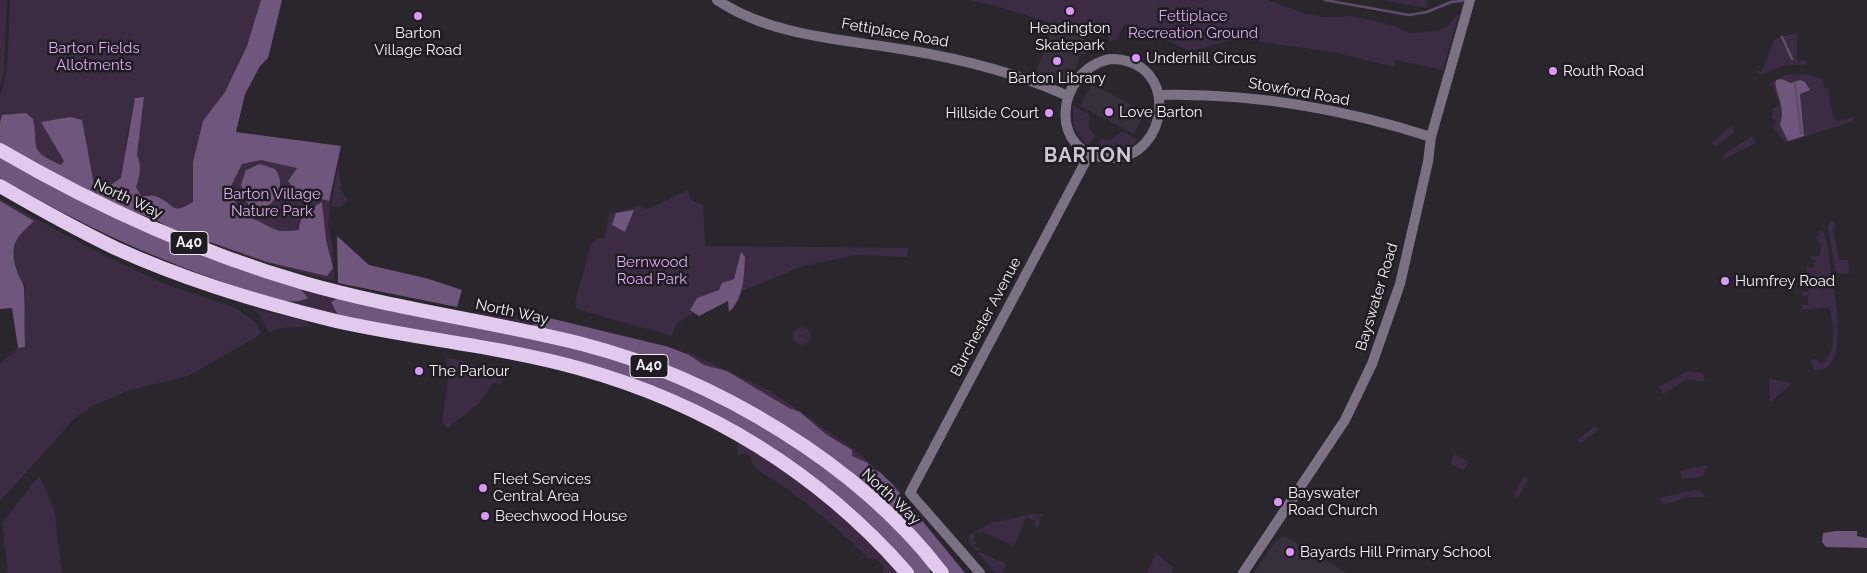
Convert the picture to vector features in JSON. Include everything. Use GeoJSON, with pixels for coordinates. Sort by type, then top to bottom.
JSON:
{"type":"FeatureCollection","features":[{"type":"Feature","properties":{"kind":"highway","name":"North Way"},"geometry":{"type":"LineString","coordinates":[[0,150],[64,186],[131,218],[173,237],[249,266],[359,297],[582,344],[639,362],[710,391],[775,427],[848,480],[898,525],[942,573]]}},
{"type":"Feature","properties":{"kind":"highway","name":"A40"},"geometry":{"type":"LineString","coordinates":[[0,186],[117,249],[242,295],[335,320],[569,366],[607,377],[668,400],[729,429],[796,471],[852,516],[907,573]]}},
{"type":"Feature","properties":{"kind":"street","name":"Fettiplace Road"},"geometry":{"type":"LineString","coordinates":[[718,0],[733,10],[762,24],[960,60],[1023,78],[1068,96]]}},
{"type":"Feature","properties":{"kind":"street","name":"Bayswater Road"},"geometry":{"type":"LineString","coordinates":[[1242,573],[1345,420],[1367,377],[1401,277],[1428,162],[1431,138],[1470,0]]}},
{"type":"Feature","properties":{"kind":"street"},"geometry":{"type":"LineString","coordinates":[[1110,59],[1126,61],[1144,69],[1154,82],[1159,95],[1160,106],[1156,123],[1140,148],[1129,155],[1114,158],[1089,155],[1077,145],[1068,130],[1065,111],[1068,96],[1084,71],[1093,64],[1110,59]]}},
{"type":"Feature","properties":{"kind":"street","name":"Stowford Road"},"geometry":{"type":"LineString","coordinates":[[1159,95],[1214,96],[1276,101],[1375,122],[1431,138]]}},
{"type":"Feature","properties":{"kind":"street","name":"Burchester Avenue"},"geometry":{"type":"LineString","coordinates":[[910,493],[1089,155]]}},
{"type":"Feature","properties":{"kind":"street","name":"North Way"},"geometry":{"type":"LineString","coordinates":[[910,493],[980,573]]}},
{"type":"Feature","properties":{"kind":"shaded area"},"geometry":{"type":"Polygon","coordinates":[[[261,0],[282,0],[268,58],[260,66],[245,94],[236,132],[341,146],[329,201],[296,192],[288,181],[297,168],[261,160],[242,164],[230,188],[236,204],[244,215],[280,231],[299,230],[303,216],[322,202],[326,240],[333,268],[327,276],[267,262],[210,242],[209,248],[182,237],[158,221],[96,197],[0,144],[0,122],[2,115],[26,113],[33,119],[36,147],[39,152],[61,165],[64,161],[41,122],[70,117],[82,120],[96,195],[98,185],[109,186],[121,178],[135,98],[144,97],[137,155],[140,171],[136,187],[141,196],[156,196],[177,209],[186,206],[193,202],[193,162],[203,121],[225,92],[247,46],[261,0]]]}},
{"type":"Feature","properties":{"kind":"shaded area"},"geometry":{"type":"Polygon","coordinates":[[[1055,20],[1085,26],[1083,32],[1086,54],[1081,54],[1068,83],[1063,85],[1035,75],[1055,20]]]}},
{"type":"Feature","properties":{"kind":"shaded area"},"geometry":{"type":"Polygon","coordinates":[[[1781,79],[1791,83],[1800,80],[1805,82],[1810,90],[1800,94],[1804,136],[1788,141],[1780,125],[1782,112],[1776,89],[1776,80],[1781,79]]]}},
{"type":"Feature","properties":{"kind":"shaded area"},"geometry":{"type":"Polygon","coordinates":[[[1092,84],[1145,112],[1134,134],[1080,106],[1092,84]]]}},
{"type":"Feature","properties":{"kind":"shaded area"},"geometry":{"type":"Polygon","coordinates":[[[0,154],[298,286],[308,298],[300,301],[273,299],[176,265],[116,239],[0,178],[0,154]]]}},
{"type":"Feature","properties":{"kind":"shaded area"},"geometry":{"type":"Polygon","coordinates":[[[260,164],[275,169],[280,181],[280,187],[275,198],[261,210],[248,204],[241,185],[246,170],[260,164]]]}},
{"type":"Feature","properties":{"kind":"shaded area"},"geometry":{"type":"Polygon","coordinates":[[[0,201],[34,221],[18,238],[14,248],[17,271],[24,286],[25,347],[18,348],[12,308],[0,309],[0,201]]]}},
{"type":"Feature","properties":{"kind":"shaded area"},"geometry":{"type":"Polygon","coordinates":[[[634,210],[625,232],[612,225],[616,213],[634,210]]]}},
{"type":"Feature","properties":{"kind":"shaded area"},"geometry":{"type":"Polygon","coordinates":[[[337,236],[369,265],[429,279],[462,290],[457,307],[338,283],[337,236]]]}},
{"type":"Feature","properties":{"kind":"shaded area"},"geometry":{"type":"Polygon","coordinates":[[[741,252],[745,257],[743,279],[738,300],[729,312],[728,301],[699,316],[690,310],[697,298],[719,290],[722,283],[734,279],[741,252]]]}},
{"type":"Feature","properties":{"kind":"shaded area"},"geometry":{"type":"Polygon","coordinates":[[[340,297],[548,340],[616,359],[680,383],[742,414],[772,432],[828,471],[865,500],[885,519],[930,567],[930,573],[914,573],[888,542],[860,514],[798,464],[729,423],[657,388],[338,315],[331,302],[340,297]]]}},
{"type":"Feature","properties":{"kind":"shaded area"},"geometry":{"type":"Polygon","coordinates":[[[541,316],[669,347],[689,355],[704,365],[727,371],[789,408],[800,412],[827,435],[852,450],[852,456],[868,463],[869,468],[880,472],[893,485],[965,573],[950,573],[919,538],[884,507],[795,434],[753,407],[531,328],[534,321],[541,316]]]}},
{"type":"Feature","properties":{"kind":"shaded area"},"geometry":{"type":"Polygon","coordinates":[[[1857,531],[1857,536],[1867,538],[1867,548],[1826,547],[1822,542],[1823,533],[1857,531]]]}},
{"type":"Feature","properties":{"kind":"shaded area","name":"Bayards Hill Primary School"},"geometry":{"type":"Polygon","coordinates":[[[1282,537],[1286,537],[1347,573],[1254,573],[1275,542],[1282,537]]]}},
{"type":"Feature","properties":{"kind":"green space"},"geometry":{"type":"Polygon","coordinates":[[[0,0],[7,0],[4,70],[0,88],[0,0]]]}},
{"type":"Feature","properties":{"kind":"green space"},"geometry":{"type":"Polygon","coordinates":[[[10,0],[282,0],[268,58],[260,66],[245,94],[236,132],[332,184],[328,225],[333,250],[334,281],[264,262],[196,237],[129,207],[0,140],[0,98],[7,70],[10,0]],[[135,98],[125,145],[137,155],[144,98],[135,98]]]}},
{"type":"Feature","properties":{"kind":"green space","name":"Fettiplace Recreation Ground"},"geometry":{"type":"Polygon","coordinates":[[[968,0],[1268,0],[1306,14],[1322,17],[1351,16],[1393,25],[1409,33],[1438,31],[1448,26],[1459,13],[1443,70],[1396,60],[1394,67],[1333,52],[1256,41],[1234,40],[1190,51],[1146,30],[1125,24],[1116,40],[1109,41],[1107,25],[1085,26],[1055,20],[1054,24],[993,5],[968,0]]]}},
{"type":"Feature","properties":{"kind":"green space"},"geometry":{"type":"Polygon","coordinates":[[[1383,0],[1427,0],[1427,8],[1383,0]]]}},
{"type":"Feature","properties":{"kind":"green space"},"geometry":{"type":"Polygon","coordinates":[[[1797,33],[1797,61],[1806,60],[1807,64],[1782,66],[1761,75],[1754,69],[1761,72],[1775,39],[1797,33]]]}},
{"type":"Feature","properties":{"kind":"green space"},"geometry":{"type":"Polygon","coordinates":[[[1806,74],[1823,79],[1824,88],[1829,88],[1830,104],[1836,121],[1853,118],[1853,121],[1785,143],[1773,127],[1777,121],[1772,118],[1773,108],[1780,105],[1772,85],[1767,85],[1786,75],[1806,74]]]}},
{"type":"Feature","properties":{"kind":"green space"},"geometry":{"type":"Polygon","coordinates":[[[1073,106],[1089,114],[1089,128],[1095,136],[1088,146],[1074,129],[1073,106]]]}},
{"type":"Feature","properties":{"kind":"green space"},"geometry":{"type":"Polygon","coordinates":[[[1731,126],[1735,132],[1716,146],[1711,144],[1731,126]]]}},
{"type":"Feature","properties":{"kind":"green space"},"geometry":{"type":"Polygon","coordinates":[[[1122,132],[1138,140],[1123,150],[1107,152],[1095,150],[1101,139],[1111,140],[1122,132]]]}},
{"type":"Feature","properties":{"kind":"green space"},"geometry":{"type":"Polygon","coordinates":[[[1752,136],[1756,143],[1722,160],[1726,153],[1752,136]]]}},
{"type":"Feature","properties":{"kind":"green space"},"geometry":{"type":"Polygon","coordinates":[[[338,164],[341,186],[339,187],[348,200],[341,207],[331,207],[338,164]]]}},
{"type":"Feature","properties":{"kind":"green space","name":"Bernwood Road Park"},"geometry":{"type":"Polygon","coordinates":[[[688,190],[691,200],[703,205],[705,246],[908,248],[907,257],[856,255],[803,266],[700,308],[676,324],[672,336],[577,309],[575,302],[591,244],[596,239],[605,238],[609,214],[638,206],[648,209],[688,190]]]}},
{"type":"Feature","properties":{"kind":"green space"},"geometry":{"type":"Polygon","coordinates":[[[0,199],[101,254],[165,284],[236,308],[255,322],[261,333],[188,376],[130,390],[94,405],[75,418],[0,501],[0,364],[18,348],[22,347],[25,286],[17,272],[13,249],[15,239],[34,221],[0,201],[0,199]]]}},
{"type":"Feature","properties":{"kind":"green space"},"geometry":{"type":"Polygon","coordinates":[[[1831,221],[1836,223],[1833,230],[1839,260],[1848,260],[1850,273],[1840,274],[1835,270],[1828,226],[1831,221]]]}},
{"type":"Feature","properties":{"kind":"green space"},"geometry":{"type":"Polygon","coordinates":[[[1821,230],[1824,233],[1829,253],[1838,333],[1837,348],[1833,360],[1826,368],[1814,370],[1810,360],[1817,359],[1821,364],[1831,353],[1833,345],[1830,307],[1802,310],[1802,305],[1808,305],[1808,296],[1802,296],[1802,291],[1808,292],[1809,286],[1803,285],[1805,278],[1810,279],[1811,273],[1806,271],[1807,266],[1813,268],[1816,260],[1810,258],[1811,256],[1820,256],[1821,245],[1816,238],[1821,230]]]}},
{"type":"Feature","properties":{"kind":"green space"},"geometry":{"type":"Polygon","coordinates":[[[298,286],[340,297],[338,315],[273,298],[298,286]]]}},
{"type":"Feature","properties":{"kind":"green space"},"geometry":{"type":"Polygon","coordinates":[[[252,308],[304,321],[312,326],[282,328],[269,333],[261,317],[252,308]]]}},
{"type":"Feature","properties":{"kind":"green space"},"geometry":{"type":"Polygon","coordinates":[[[482,312],[534,321],[531,328],[471,316],[471,313],[482,314],[482,312]]]}},
{"type":"Feature","properties":{"kind":"green space"},"geometry":{"type":"Polygon","coordinates":[[[802,327],[808,330],[811,336],[808,342],[802,345],[796,342],[793,336],[796,330],[802,327]]]}},
{"type":"Feature","properties":{"kind":"green space"},"geometry":{"type":"Polygon","coordinates":[[[688,352],[772,392],[856,451],[879,472],[852,456],[852,450],[827,435],[800,412],[789,408],[727,371],[704,365],[689,355],[681,353],[688,352]]]}},
{"type":"Feature","properties":{"kind":"green space"},"geometry":{"type":"Polygon","coordinates":[[[446,359],[464,361],[504,377],[500,386],[498,383],[493,383],[479,403],[448,428],[442,423],[449,373],[446,359]]]}},
{"type":"Feature","properties":{"kind":"green space"},"geometry":{"type":"Polygon","coordinates":[[[1688,371],[1703,373],[1705,382],[1688,379],[1663,394],[1659,387],[1688,371]]]}},
{"type":"Feature","properties":{"kind":"green space"},"geometry":{"type":"Polygon","coordinates":[[[1769,379],[1792,383],[1770,403],[1769,379]]]}},
{"type":"Feature","properties":{"kind":"green space"},"geometry":{"type":"Polygon","coordinates":[[[1595,426],[1598,430],[1581,443],[1578,439],[1595,426]]]}},
{"type":"Feature","properties":{"kind":"green space"},"geometry":{"type":"Polygon","coordinates":[[[737,440],[828,500],[899,573],[883,573],[883,565],[877,559],[869,559],[815,510],[757,469],[753,465],[751,456],[745,453],[738,456],[737,440]]]}},
{"type":"Feature","properties":{"kind":"green space"},"geometry":{"type":"Polygon","coordinates":[[[1455,454],[1469,462],[1464,470],[1450,464],[1455,454]]]}},
{"type":"Feature","properties":{"kind":"green space"},"geometry":{"type":"Polygon","coordinates":[[[1707,465],[1703,476],[1682,479],[1680,471],[1707,465]]]}},
{"type":"Feature","properties":{"kind":"green space"},"geometry":{"type":"Polygon","coordinates":[[[882,474],[900,490],[899,492],[882,474]]]}},
{"type":"Feature","properties":{"kind":"green space"},"geometry":{"type":"Polygon","coordinates":[[[39,476],[54,508],[62,573],[8,573],[2,523],[39,476]]]}},
{"type":"Feature","properties":{"kind":"green space"},"geometry":{"type":"Polygon","coordinates":[[[1524,476],[1529,479],[1518,498],[1514,495],[1524,476]]]}},
{"type":"Feature","properties":{"kind":"green space"},"geometry":{"type":"Polygon","coordinates":[[[1695,490],[1701,491],[1706,497],[1688,497],[1663,505],[1659,498],[1695,490]]]}},
{"type":"Feature","properties":{"kind":"green space"},"geometry":{"type":"Polygon","coordinates":[[[1032,514],[1044,515],[1039,518],[1041,519],[1038,528],[1034,526],[1036,521],[1026,517],[1014,546],[981,531],[980,534],[976,532],[973,540],[976,542],[974,546],[980,548],[979,552],[1006,564],[1002,573],[995,573],[969,542],[969,535],[991,523],[1032,514]]]}},
{"type":"Feature","properties":{"kind":"green space"},"geometry":{"type":"Polygon","coordinates":[[[1156,553],[1173,567],[1171,573],[1147,573],[1156,553]]]}},
{"type":"Feature","properties":{"kind":"waterway"},"geometry":{"type":"LineString","coordinates":[[1325,0],[1409,15],[1427,12],[1451,2],[1468,0]]}},
{"type":"Feature","properties":{"kind":"waterway"},"geometry":{"type":"LineString","coordinates":[[1782,37],[1792,59]]}},
{"type":"Feature","properties":{"kind":"waterway"},"geometry":{"type":"LineString","coordinates":[[1795,83],[1801,133]]}},
{"type":"Feature","properties":{"kind":"place","name":"Headington Skatepark"},"geometry":{"type":"Point","coordinates":[1070,11]}},
{"type":"Feature","properties":{"kind":"place","name":"Barton Village Road"},"geometry":{"type":"Point","coordinates":[418,16]}},
{"type":"Feature","properties":{"kind":"place","name":"Underhill Circus"},"geometry":{"type":"Point","coordinates":[1136,58]}},
{"type":"Feature","properties":{"kind":"place","name":"Barton Library"},"geometry":{"type":"Point","coordinates":[1057,61]}},
{"type":"Feature","properties":{"kind":"place","name":"Routh Road"},"geometry":{"type":"Point","coordinates":[1553,71]}},
{"type":"Feature","properties":{"kind":"place","name":"Love Barton"},"geometry":{"type":"Point","coordinates":[1109,112]}},
{"type":"Feature","properties":{"kind":"place","name":"Hillside Court"},"geometry":{"type":"Point","coordinates":[1049,113]}},
{"type":"Feature","properties":{"kind":"place","name":"Humfrey Road"},"geometry":{"type":"Point","coordinates":[1725,281]}},
{"type":"Feature","properties":{"kind":"place","name":"The Parlour"},"geometry":{"type":"Point","coordinates":[419,371]}},
{"type":"Feature","properties":{"kind":"place","name":"Fleet Services Central Area"},"geometry":{"type":"Point","coordinates":[483,488]}},
{"type":"Feature","properties":{"kind":"place","name":"Bayswater Road Church"},"geometry":{"type":"Point","coordinates":[1278,502]}},
{"type":"Feature","properties":{"kind":"place","name":"Beechwood House"},"geometry":{"type":"Point","coordinates":[485,516]}},
{"type":"Feature","properties":{"kind":"place","name":"Bayards Hill Primary School"},"geometry":{"type":"Point","coordinates":[1290,552]}},
{"type":"Feature","properties":{"kind":"district","name":"BARTON"},"geometry":{"type":"Point","coordinates":[1088,156]}},
{"type":"Feature","properties":{"kind":"park label","name":"Barton Fields Allotments"},"geometry":{"type":"Point","coordinates":[94,56]}},
{"type":"Feature","properties":{"kind":"park label","name":"Barton Village Nature Park"},"geometry":{"type":"Point","coordinates":[272,202]}}]}
